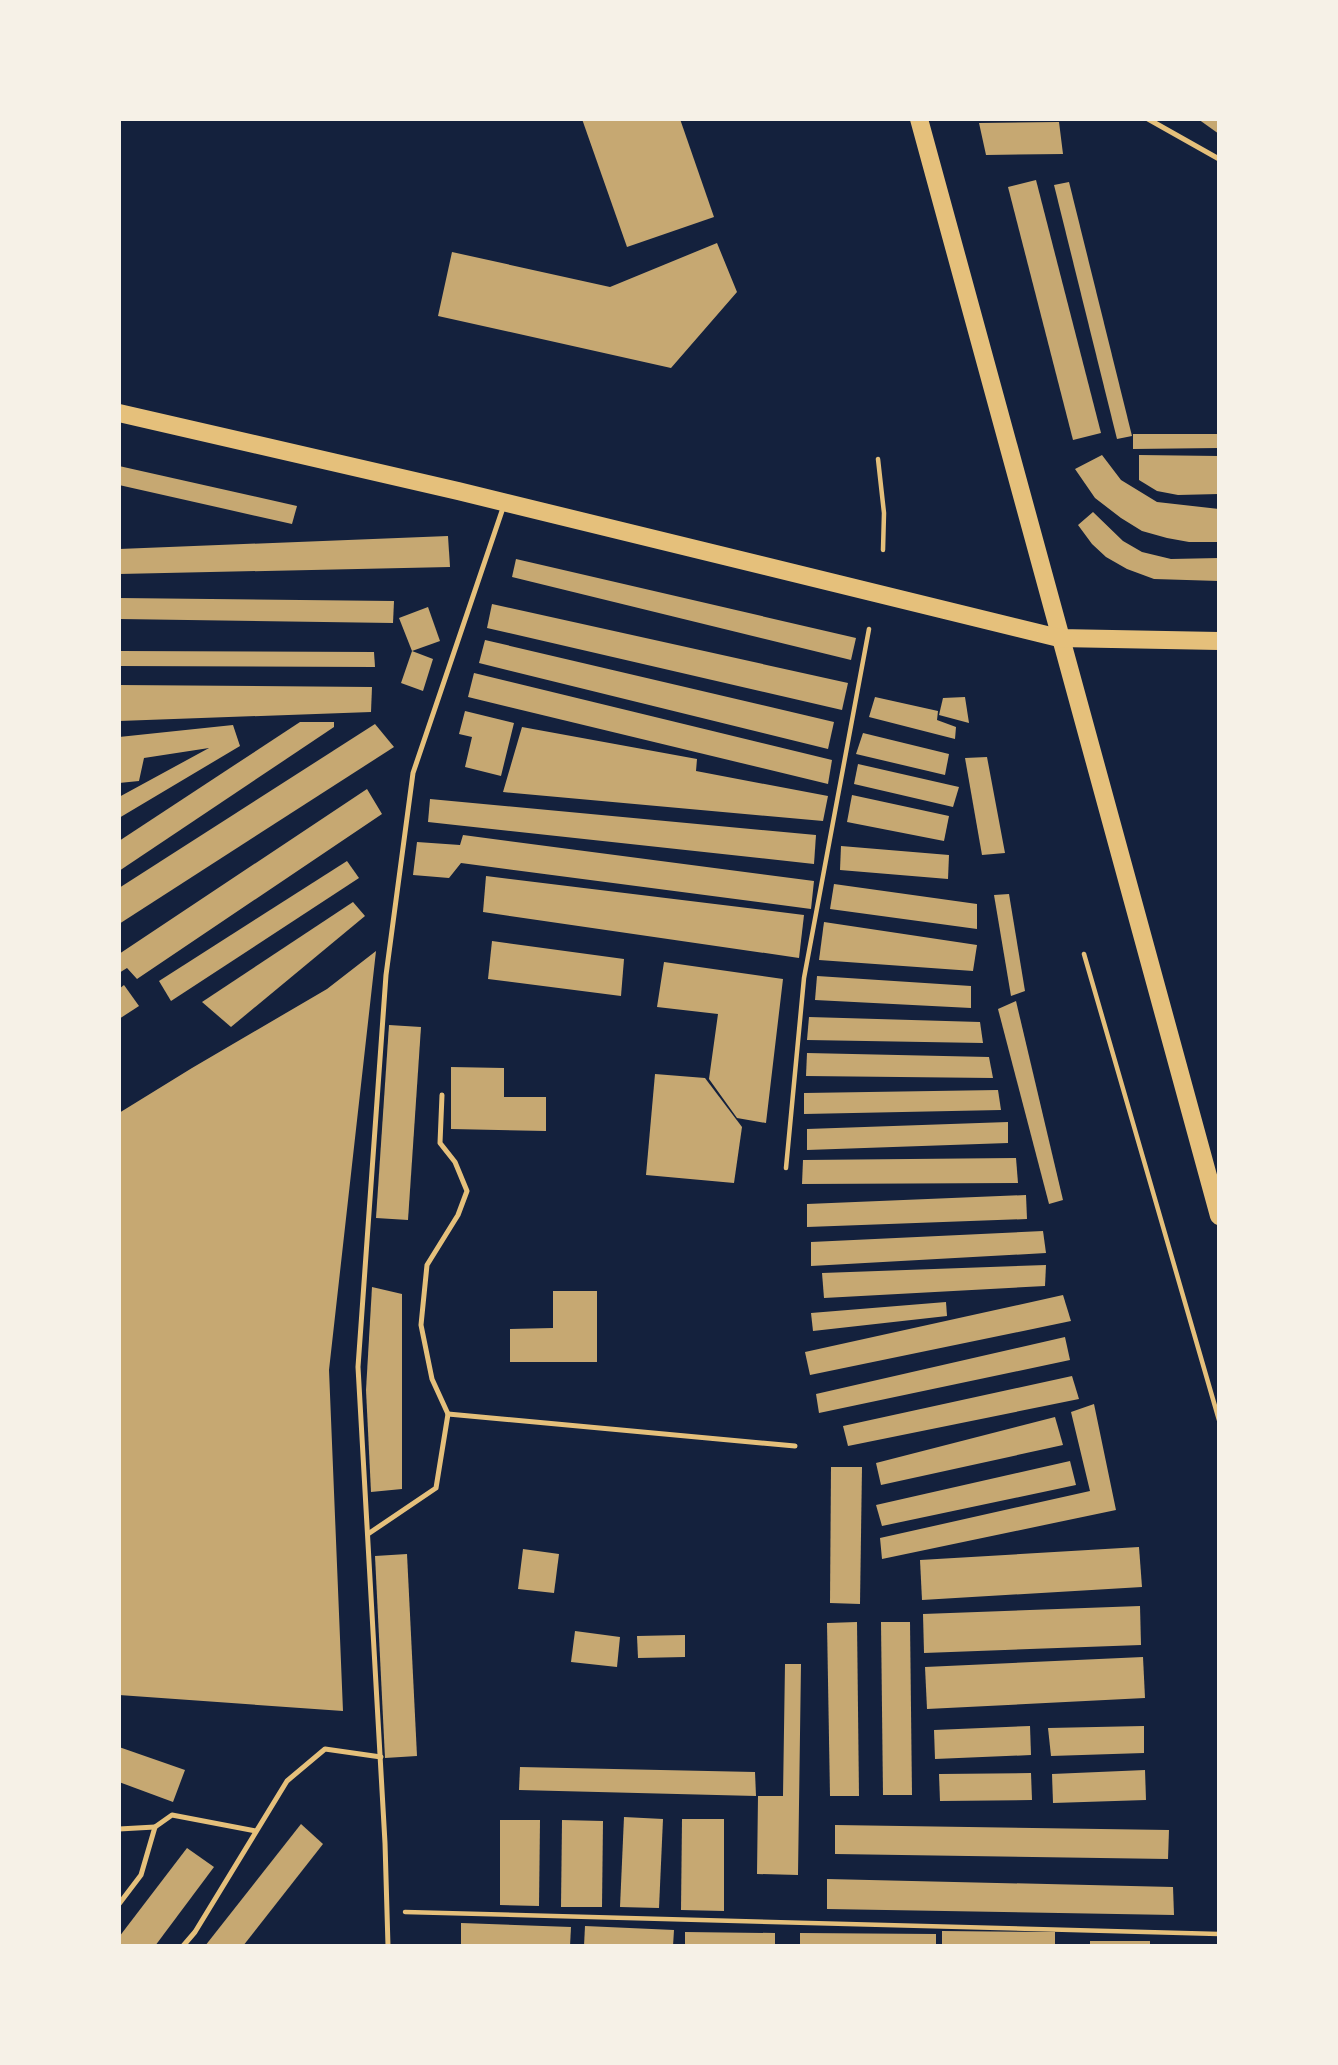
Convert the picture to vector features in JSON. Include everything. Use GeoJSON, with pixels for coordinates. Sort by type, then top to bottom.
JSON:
{"type":"FeatureCollection","features":[{"type":"Feature","properties":{"kind":"main road"},"geometry":{"type":"LineString","coordinates":[[919,119],[1219,1216]]}},
{"type":"Feature","properties":{"kind":"main road"},"geometry":{"type":"LineString","coordinates":[[119,413],[505,502],[1059,638],[1219,641]]}},
{"type":"Feature","properties":{"kind":"lane"},"geometry":{"type":"LineString","coordinates":[[1148,119],[1219,159]]}},
{"type":"Feature","properties":{"kind":"lane"},"geometry":{"type":"LineString","coordinates":[[388,1946],[381,1757],[358,1367],[387,962],[413,773],[505,502]]}},
{"type":"Feature","properties":{"kind":"lane"},"geometry":{"type":"LineString","coordinates":[[368,1534],[436,1488],[448,1414],[432,1379],[421,1325],[427,1265],[458,1215],[467,1192],[455,1162],[440,1143],[442,1095]]}},
{"type":"Feature","properties":{"kind":"lane"},"geometry":{"type":"LineString","coordinates":[[448,1414],[795,1446]]}},
{"type":"Feature","properties":{"kind":"lane"},"geometry":{"type":"LineString","coordinates":[[183,1946],[195,1932],[286,1781],[325,1749],[381,1757]]}},
{"type":"Feature","properties":{"kind":"lane"},"geometry":{"type":"LineString","coordinates":[[119,1829],[155,1827],[172,1815],[256,1831]]}},
{"type":"Feature","properties":{"kind":"lane"},"geometry":{"type":"LineString","coordinates":[[119,1904],[141,1875],[155,1827]]}},
{"type":"Feature","properties":{"kind":"path"},"geometry":{"type":"LineString","coordinates":[[878,459],[884,513],[883,550]]}},
{"type":"Feature","properties":{"kind":"path"},"geometry":{"type":"LineString","coordinates":[[786,1168],[804,978],[869,629]]}},
{"type":"Feature","properties":{"kind":"path"},"geometry":{"type":"LineString","coordinates":[[1084,954],[1219,1420]]}},
{"type":"Feature","properties":{"kind":"path"},"geometry":{"type":"LineString","coordinates":[[387,1911],[1219,1934]]}},
{"type":"Feature","properties":{"kind":"building"},"geometry":{"type":"Polygon","coordinates":[[[582,119],[680,119],[714,217],[627,247],[582,119]]]}},
{"type":"Feature","properties":{"kind":"building"},"geometry":{"type":"Polygon","coordinates":[[[1198,119],[1219,119],[1219,134],[1198,119]]]}},
{"type":"Feature","properties":{"kind":"building"},"geometry":{"type":"Polygon","coordinates":[[[1059,122],[1063,154],[986,155],[979,123],[1059,122]]]}},
{"type":"Feature","properties":{"kind":"building"},"geometry":{"type":"Polygon","coordinates":[[[1036,180],[1101,433],[1073,440],[1008,187],[1036,180]]]}},
{"type":"Feature","properties":{"kind":"building"},"geometry":{"type":"Polygon","coordinates":[[[1069,182],[1132,436],[1117,439],[1054,185],[1069,182]]]}},
{"type":"Feature","properties":{"kind":"building"},"geometry":{"type":"Polygon","coordinates":[[[717,243],[737,292],[671,368],[438,316],[452,252],[610,287],[717,243]]]}},
{"type":"Feature","properties":{"kind":"building"},"geometry":{"type":"Polygon","coordinates":[[[1133,434],[1219,434],[1219,448],[1133,449],[1133,434]]]}},
{"type":"Feature","properties":{"kind":"building"},"geometry":{"type":"Polygon","coordinates":[[[1102,455],[1121,480],[1157,502],[1219,509],[1219,542],[1189,542],[1167,538],[1142,531],[1121,518],[1095,498],[1075,469],[1102,455]]]}},
{"type":"Feature","properties":{"kind":"building"},"geometry":{"type":"Polygon","coordinates":[[[1139,455],[1219,456],[1219,494],[1178,495],[1157,491],[1139,480],[1139,455]]]}},
{"type":"Feature","properties":{"kind":"building"},"geometry":{"type":"Polygon","coordinates":[[[119,466],[297,506],[292,524],[119,485],[119,466]]]}},
{"type":"Feature","properties":{"kind":"building"},"geometry":{"type":"Polygon","coordinates":[[[1093,512],[1123,541],[1142,552],[1171,559],[1219,558],[1219,581],[1154,579],[1127,569],[1106,557],[1078,525],[1093,512]]]}},
{"type":"Feature","properties":{"kind":"building"},"geometry":{"type":"Polygon","coordinates":[[[448,536],[450,567],[119,574],[119,549],[448,536]]]}},
{"type":"Feature","properties":{"kind":"building"},"geometry":{"type":"Polygon","coordinates":[[[516,559],[856,638],[851,660],[512,577],[516,559]]]}},
{"type":"Feature","properties":{"kind":"building"},"geometry":{"type":"Polygon","coordinates":[[[119,598],[394,601],[393,623],[119,619],[119,598]]]}},
{"type":"Feature","properties":{"kind":"building"},"geometry":{"type":"Polygon","coordinates":[[[492,604],[848,683],[842,710],[487,628],[492,604]]]}},
{"type":"Feature","properties":{"kind":"building"},"geometry":{"type":"Polygon","coordinates":[[[428,607],[440,641],[412,651],[399,618],[428,607]]]}},
{"type":"Feature","properties":{"kind":"building"},"geometry":{"type":"Polygon","coordinates":[[[485,640],[834,722],[828,749],[479,663],[485,640]]]}},
{"type":"Feature","properties":{"kind":"building"},"geometry":{"type":"Polygon","coordinates":[[[119,651],[374,652],[375,667],[119,666],[119,651]]]}},
{"type":"Feature","properties":{"kind":"building"},"geometry":{"type":"Polygon","coordinates":[[[412,651],[433,659],[423,691],[401,683],[412,651]]]}},
{"type":"Feature","properties":{"kind":"building"},"geometry":{"type":"Polygon","coordinates":[[[474,673],[832,760],[828,784],[468,697],[474,673]]]}},
{"type":"Feature","properties":{"kind":"building"},"geometry":{"type":"Polygon","coordinates":[[[119,685],[372,687],[371,712],[119,721],[119,685]]]}},
{"type":"Feature","properties":{"kind":"building"},"geometry":{"type":"Polygon","coordinates":[[[875,697],[938,711],[937,720],[956,727],[955,739],[869,717],[875,697]]]}},
{"type":"Feature","properties":{"kind":"building"},"geometry":{"type":"Polygon","coordinates":[[[965,697],[969,723],[939,715],[943,698],[965,697]]]}},
{"type":"Feature","properties":{"kind":"building"},"geometry":{"type":"Polygon","coordinates":[[[465,711],[514,723],[501,776],[465,767],[472,737],[459,734],[465,711]]]}},
{"type":"Feature","properties":{"kind":"building"},"geometry":{"type":"Polygon","coordinates":[[[300,722],[334,722],[334,727],[119,871],[119,841],[300,722]]]}},
{"type":"Feature","properties":{"kind":"building"},"geometry":{"type":"Polygon","coordinates":[[[375,724],[394,747],[119,924],[119,888],[375,724]]]}},
{"type":"Feature","properties":{"kind":"building"},"geometry":{"type":"Polygon","coordinates":[[[233,725],[240,746],[119,818],[119,797],[209,748],[144,758],[139,781],[119,783],[119,737],[233,725]]]}},
{"type":"Feature","properties":{"kind":"building"},"geometry":{"type":"Polygon","coordinates":[[[522,727],[697,759],[696,771],[828,796],[823,821],[503,792],[522,727]]]}},
{"type":"Feature","properties":{"kind":"building"},"geometry":{"type":"Polygon","coordinates":[[[863,733],[949,754],[945,775],[856,754],[863,733]]]}},
{"type":"Feature","properties":{"kind":"building"},"geometry":{"type":"Polygon","coordinates":[[[987,757],[1005,853],[982,855],[965,758],[987,757]]]}},
{"type":"Feature","properties":{"kind":"building"},"geometry":{"type":"Polygon","coordinates":[[[858,764],[959,787],[953,807],[854,784],[858,764]]]}},
{"type":"Feature","properties":{"kind":"building"},"geometry":{"type":"Polygon","coordinates":[[[367,789],[382,814],[137,979],[127,968],[119,973],[119,954],[367,789]]]}},
{"type":"Feature","properties":{"kind":"building"},"geometry":{"type":"Polygon","coordinates":[[[852,795],[949,816],[944,841],[847,822],[852,795]]]}},
{"type":"Feature","properties":{"kind":"building"},"geometry":{"type":"Polygon","coordinates":[[[430,799],[816,835],[814,864],[428,822],[430,799]]]}},
{"type":"Feature","properties":{"kind":"building"},"geometry":{"type":"Polygon","coordinates":[[[463,835],[814,881],[811,909],[461,863],[449,878],[413,875],[417,842],[460,845],[463,835]]]}},
{"type":"Feature","properties":{"kind":"building"},"geometry":{"type":"Polygon","coordinates":[[[841,846],[949,855],[948,879],[840,870],[841,846]]]}},
{"type":"Feature","properties":{"kind":"building"},"geometry":{"type":"Polygon","coordinates":[[[347,861],[359,878],[171,1001],[159,981],[347,861]]]}},
{"type":"Feature","properties":{"kind":"building"},"geometry":{"type":"Polygon","coordinates":[[[486,876],[804,915],[799,958],[483,912],[486,876]]]}},
{"type":"Feature","properties":{"kind":"building"},"geometry":{"type":"Polygon","coordinates":[[[834,884],[977,904],[977,929],[830,909],[834,884]]]}},
{"type":"Feature","properties":{"kind":"building"},"geometry":{"type":"Polygon","coordinates":[[[1009,894],[1025,991],[1011,996],[994,895],[1009,894]]]}},
{"type":"Feature","properties":{"kind":"building"},"geometry":{"type":"Polygon","coordinates":[[[353,902],[365,916],[231,1027],[202,1002],[353,902]]]}},
{"type":"Feature","properties":{"kind":"building"},"geometry":{"type":"Polygon","coordinates":[[[824,922],[977,945],[973,971],[819,960],[824,922]]]}},
{"type":"Feature","properties":{"kind":"building"},"geometry":{"type":"Polygon","coordinates":[[[492,941],[624,959],[621,996],[488,979],[492,941]]]}},
{"type":"Feature","properties":{"kind":"building"},"geometry":{"type":"Polygon","coordinates":[[[376,951],[329,1370],[343,1711],[119,1695],[119,1113],[327,989],[376,951]]]}},
{"type":"Feature","properties":{"kind":"building"},"geometry":{"type":"Polygon","coordinates":[[[664,962],[783,979],[766,1123],[737,1118],[709,1079],[718,1014],[657,1007],[664,962]]]}},
{"type":"Feature","properties":{"kind":"building"},"geometry":{"type":"Polygon","coordinates":[[[817,976],[971,986],[971,1008],[815,1000],[817,976]]]}},
{"type":"Feature","properties":{"kind":"building"},"geometry":{"type":"Polygon","coordinates":[[[124,985],[139,1006],[119,1019],[119,989],[124,985]]]}},
{"type":"Feature","properties":{"kind":"building"},"geometry":{"type":"Polygon","coordinates":[[[1016,1001],[1063,1200],[1049,1204],[998,1009],[1016,1001]]]}},
{"type":"Feature","properties":{"kind":"building"},"geometry":{"type":"Polygon","coordinates":[[[809,1017],[980,1022],[983,1043],[807,1040],[809,1017]]]}},
{"type":"Feature","properties":{"kind":"building"},"geometry":{"type":"Polygon","coordinates":[[[389,1025],[421,1027],[408,1220],[376,1218],[389,1025]]]}},
{"type":"Feature","properties":{"kind":"building"},"geometry":{"type":"Polygon","coordinates":[[[807,1053],[989,1057],[993,1078],[806,1076],[807,1053]]]}},
{"type":"Feature","properties":{"kind":"building"},"geometry":{"type":"Polygon","coordinates":[[[451,1067],[504,1068],[504,1097],[546,1097],[546,1131],[451,1129],[451,1067]]]}},
{"type":"Feature","properties":{"kind":"building"},"geometry":{"type":"Polygon","coordinates":[[[655,1074],[705,1078],[742,1127],[734,1183],[646,1175],[655,1074]]]}},
{"type":"Feature","properties":{"kind":"building"},"geometry":{"type":"Polygon","coordinates":[[[998,1090],[1001,1110],[804,1114],[804,1093],[998,1090]]]}},
{"type":"Feature","properties":{"kind":"building"},"geometry":{"type":"Polygon","coordinates":[[[1008,1122],[1008,1143],[807,1150],[807,1129],[1008,1122]]]}},
{"type":"Feature","properties":{"kind":"building"},"geometry":{"type":"Polygon","coordinates":[[[1016,1158],[1018,1183],[802,1184],[803,1160],[1016,1158]]]}},
{"type":"Feature","properties":{"kind":"building"},"geometry":{"type":"Polygon","coordinates":[[[1026,1195],[1027,1219],[807,1227],[807,1204],[1026,1195]]]}},
{"type":"Feature","properties":{"kind":"building"},"geometry":{"type":"Polygon","coordinates":[[[1043,1231],[1046,1253],[811,1266],[811,1242],[1043,1231]]]}},
{"type":"Feature","properties":{"kind":"building"},"geometry":{"type":"Polygon","coordinates":[[[1046,1265],[1045,1286],[824,1298],[822,1273],[1046,1265]]]}},
{"type":"Feature","properties":{"kind":"building"},"geometry":{"type":"Polygon","coordinates":[[[372,1287],[402,1294],[402,1489],[371,1492],[366,1390],[372,1287]]]}},
{"type":"Feature","properties":{"kind":"building"},"geometry":{"type":"Polygon","coordinates":[[[553,1291],[597,1291],[597,1362],[510,1362],[510,1329],[553,1328],[553,1291]]]}},
{"type":"Feature","properties":{"kind":"building"},"geometry":{"type":"Polygon","coordinates":[[[1063,1295],[1071,1321],[810,1375],[805,1352],[1063,1295]]]}},
{"type":"Feature","properties":{"kind":"building"},"geometry":{"type":"Polygon","coordinates":[[[946,1302],[947,1316],[813,1331],[811,1313],[946,1302]]]}},
{"type":"Feature","properties":{"kind":"building"},"geometry":{"type":"Polygon","coordinates":[[[1065,1337],[1070,1360],[819,1413],[816,1394],[1065,1337]]]}},
{"type":"Feature","properties":{"kind":"building"},"geometry":{"type":"Polygon","coordinates":[[[1072,1376],[1079,1399],[848,1446],[843,1426],[1072,1376]]]}},
{"type":"Feature","properties":{"kind":"building"},"geometry":{"type":"Polygon","coordinates":[[[1094,1404],[1116,1510],[882,1559],[880,1538],[1090,1491],[1071,1412],[1094,1404]]]}},
{"type":"Feature","properties":{"kind":"building"},"geometry":{"type":"Polygon","coordinates":[[[1055,1417],[1063,1445],[881,1485],[876,1463],[1055,1417]]]}},
{"type":"Feature","properties":{"kind":"building"},"geometry":{"type":"Polygon","coordinates":[[[1070,1461],[1076,1485],[882,1526],[876,1505],[1070,1461]]]}},
{"type":"Feature","properties":{"kind":"building"},"geometry":{"type":"Polygon","coordinates":[[[831,1467],[862,1467],[860,1604],[830,1603],[831,1467]]]}},
{"type":"Feature","properties":{"kind":"building"},"geometry":{"type":"Polygon","coordinates":[[[1139,1547],[1142,1587],[922,1600],[920,1560],[1139,1547]]]}},
{"type":"Feature","properties":{"kind":"building"},"geometry":{"type":"Polygon","coordinates":[[[523,1549],[559,1554],[554,1593],[518,1589],[523,1549]]]}},
{"type":"Feature","properties":{"kind":"building"},"geometry":{"type":"Polygon","coordinates":[[[407,1554],[417,1756],[385,1758],[375,1556],[407,1554]]]}},
{"type":"Feature","properties":{"kind":"building"},"geometry":{"type":"Polygon","coordinates":[[[1140,1606],[1141,1645],[924,1653],[923,1614],[1140,1606]]]}},
{"type":"Feature","properties":{"kind":"building"},"geometry":{"type":"Polygon","coordinates":[[[857,1622],[859,1796],[830,1796],[827,1623],[857,1622]]]}},
{"type":"Feature","properties":{"kind":"building"},"geometry":{"type":"Polygon","coordinates":[[[881,1622],[910,1622],[912,1795],[883,1795],[881,1622]]]}},
{"type":"Feature","properties":{"kind":"building"},"geometry":{"type":"Polygon","coordinates":[[[575,1631],[620,1637],[617,1667],[571,1662],[575,1631]]]}},
{"type":"Feature","properties":{"kind":"building"},"geometry":{"type":"Polygon","coordinates":[[[685,1635],[685,1657],[638,1658],[637,1636],[685,1635]]]}},
{"type":"Feature","properties":{"kind":"building"},"geometry":{"type":"Polygon","coordinates":[[[1143,1657],[1145,1698],[927,1709],[925,1667],[1143,1657]]]}},
{"type":"Feature","properties":{"kind":"building"},"geometry":{"type":"Polygon","coordinates":[[[785,1664],[801,1664],[798,1875],[757,1874],[758,1796],[783,1796],[785,1664]]]}},
{"type":"Feature","properties":{"kind":"building"},"geometry":{"type":"Polygon","coordinates":[[[1030,1726],[1031,1755],[935,1759],[934,1730],[1030,1726]]]}},
{"type":"Feature","properties":{"kind":"building"},"geometry":{"type":"Polygon","coordinates":[[[1144,1726],[1144,1753],[1051,1756],[1048,1728],[1144,1726]]]}},
{"type":"Feature","properties":{"kind":"building"},"geometry":{"type":"Polygon","coordinates":[[[119,1747],[185,1770],[173,1802],[119,1782],[119,1747]]]}},
{"type":"Feature","properties":{"kind":"building"},"geometry":{"type":"Polygon","coordinates":[[[520,1767],[755,1772],[756,1796],[519,1790],[520,1767]]]}},
{"type":"Feature","properties":{"kind":"building"},"geometry":{"type":"Polygon","coordinates":[[[1145,1770],[1146,1800],[1053,1803],[1052,1774],[1145,1770]]]}},
{"type":"Feature","properties":{"kind":"building"},"geometry":{"type":"Polygon","coordinates":[[[1031,1773],[1032,1800],[940,1801],[939,1774],[1031,1773]]]}},
{"type":"Feature","properties":{"kind":"building"},"geometry":{"type":"Polygon","coordinates":[[[624,1817],[663,1819],[659,1908],[620,1907],[624,1817]]]}},
{"type":"Feature","properties":{"kind":"building"},"geometry":{"type":"Polygon","coordinates":[[[682,1819],[724,1819],[724,1911],[681,1910],[682,1819]]]}},
{"type":"Feature","properties":{"kind":"building"},"geometry":{"type":"Polygon","coordinates":[[[500,1820],[540,1820],[539,1906],[500,1905],[500,1820]]]}},
{"type":"Feature","properties":{"kind":"building"},"geometry":{"type":"Polygon","coordinates":[[[562,1820],[603,1821],[602,1907],[561,1907],[562,1820]]]}},
{"type":"Feature","properties":{"kind":"building"},"geometry":{"type":"Polygon","coordinates":[[[301,1824],[323,1844],[243,1946],[205,1946],[301,1824]]]}},
{"type":"Feature","properties":{"kind":"building"},"geometry":{"type":"Polygon","coordinates":[[[835,1825],[1169,1830],[1168,1859],[835,1854],[835,1825]]]}},
{"type":"Feature","properties":{"kind":"building"},"geometry":{"type":"Polygon","coordinates":[[[187,1848],[214,1867],[155,1946],[119,1946],[119,1937],[187,1848]]]}},
{"type":"Feature","properties":{"kind":"building"},"geometry":{"type":"Polygon","coordinates":[[[827,1879],[1173,1887],[1174,1915],[827,1909],[827,1879]]]}},
{"type":"Feature","properties":{"kind":"building"},"geometry":{"type":"Polygon","coordinates":[[[461,1923],[571,1927],[570,1946],[461,1946],[461,1923]]]}},
{"type":"Feature","properties":{"kind":"building"},"geometry":{"type":"Polygon","coordinates":[[[585,1926],[674,1930],[673,1946],[584,1946],[585,1926]]]}},
{"type":"Feature","properties":{"kind":"building"},"geometry":{"type":"Polygon","coordinates":[[[942,1931],[1055,1932],[1055,1946],[942,1946],[942,1931]]]}},
{"type":"Feature","properties":{"kind":"building"},"geometry":{"type":"Polygon","coordinates":[[[685,1932],[775,1933],[775,1946],[685,1946],[685,1932]]]}},
{"type":"Feature","properties":{"kind":"building"},"geometry":{"type":"Polygon","coordinates":[[[800,1933],[936,1934],[936,1946],[800,1946],[800,1933]]]}},
{"type":"Feature","properties":{"kind":"building"},"geometry":{"type":"Polygon","coordinates":[[[1090,1941],[1150,1941],[1150,1946],[1090,1946],[1090,1941]]]}}]}
